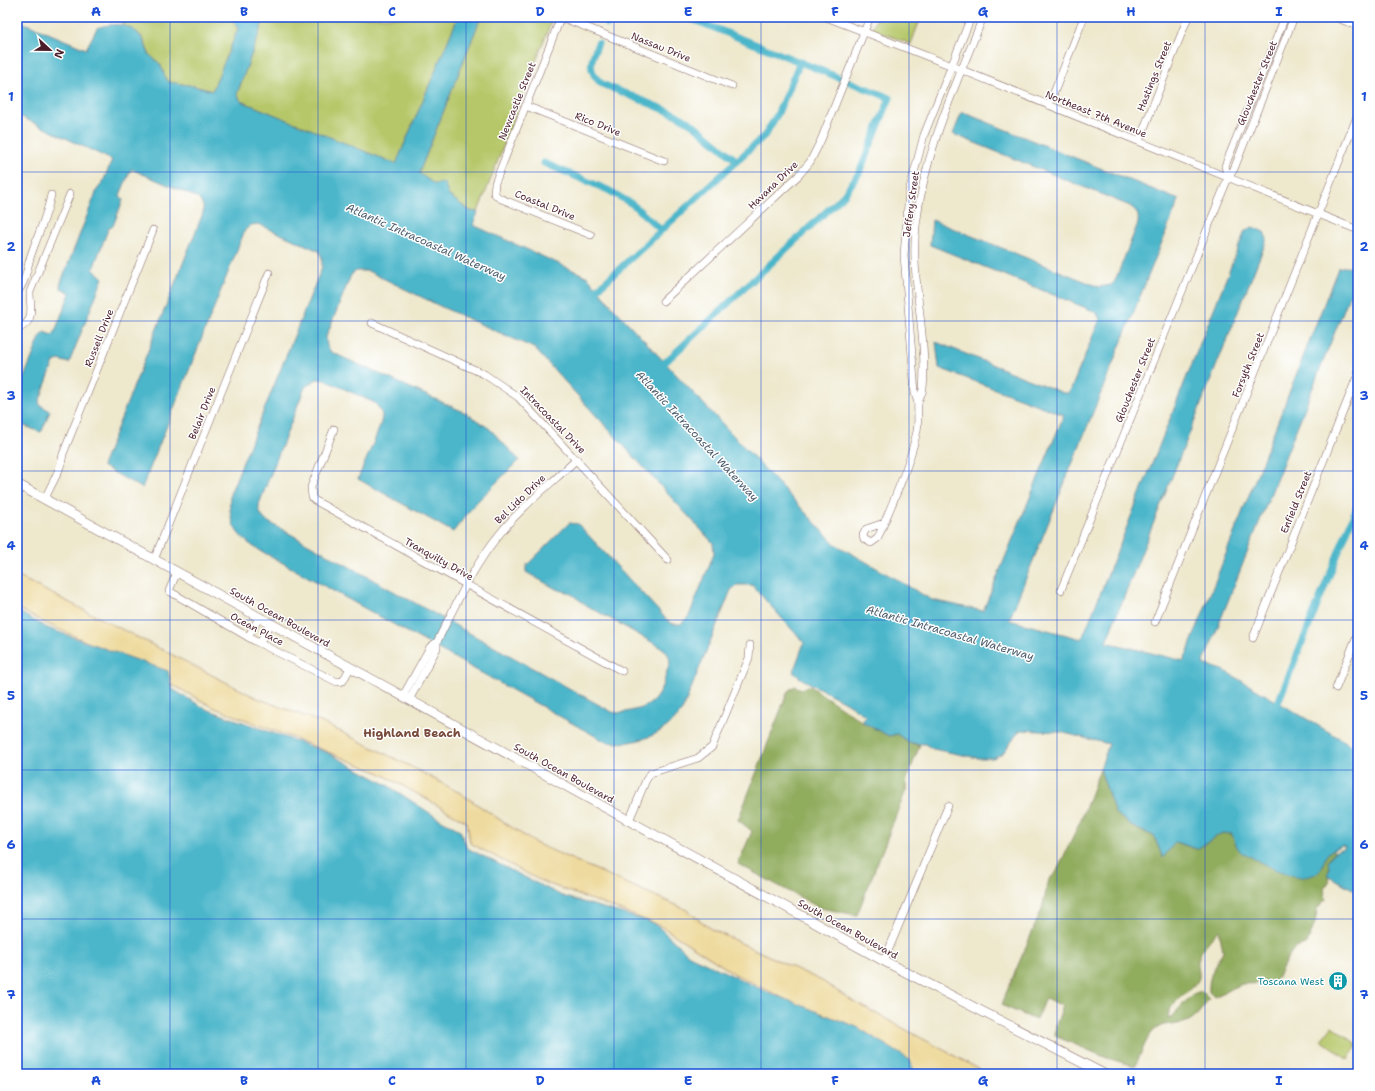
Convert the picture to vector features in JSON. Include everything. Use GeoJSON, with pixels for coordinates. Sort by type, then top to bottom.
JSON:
{"type":"FeatureCollection","features":[{"type":"Feature","properties":{"kind":"main road"},"geometry":{"type":"LineString","coordinates":[[1338,17],[1358,25]]}},
{"type":"Feature","properties":{"kind":"main road","name":"South Ocean Boulevard"},"geometry":{"type":"LineString","coordinates":[[17,484],[884,961],[1104,1074]]}},
{"type":"Feature","properties":{"kind":"street","name":"Nassau Drive"},"geometry":{"type":"LineString","coordinates":[[561,17],[732,86]]}},
{"type":"Feature","properties":{"kind":"street","name":"Newcastle Street"},"geometry":{"type":"LineString","coordinates":[[494,193],[495,183],[561,17]]}},
{"type":"Feature","properties":{"kind":"street","name":"Northeast 7th Avenue"},"geometry":{"type":"LineString","coordinates":[[826,17],[962,70],[1358,230]]}},
{"type":"Feature","properties":{"kind":"street","name":"Havana Drive"},"geometry":{"type":"LineString","coordinates":[[662,300],[802,172],[816,152],[870,17]]}},
{"type":"Feature","properties":{"kind":"street","name":"Jeffery Street"},"geometry":{"type":"LineString","coordinates":[[918,403],[915,393],[904,255],[906,217],[914,167],[924,135],[971,17]]}},
{"type":"Feature","properties":{"kind":"street","name":"Jeffery Street"},"geometry":{"type":"LineString","coordinates":[[884,523],[911,452],[917,430],[918,403],[922,390],[922,339],[916,275],[915,242],[920,199],[935,138],[983,17]]}},
{"type":"Feature","properties":{"kind":"street"},"geometry":{"type":"LineString","coordinates":[[1049,105],[1084,17]]}},
{"type":"Feature","properties":{"kind":"street","name":"Hastings Street"},"geometry":{"type":"LineString","coordinates":[[1139,142],[1188,17]]}},
{"type":"Feature","properties":{"kind":"street","name":"Glouchester Street"},"geometry":{"type":"LineString","coordinates":[[1228,178],[1226,166],[1285,17]]}},
{"type":"Feature","properties":{"kind":"street","name":"Glouchester Street"},"geometry":{"type":"LineString","coordinates":[[1061,590],[1228,178],[1234,169],[1294,17]]}},
{"type":"Feature","properties":{"kind":"street"},"geometry":{"type":"LineString","coordinates":[[1267,63],[1275,66]]}},
{"type":"Feature","properties":{"kind":"street","name":"Rico Drive"},"geometry":{"type":"LineString","coordinates":[[526,106],[664,161]]}},
{"type":"Feature","properties":{"kind":"street","name":"Forsyth Street"},"geometry":{"type":"LineString","coordinates":[[1156,622],[1358,114]]}},
{"type":"Feature","properties":{"kind":"street"},"geometry":{"type":"LineString","coordinates":[[914,167],[926,170]]}},
{"type":"Feature","properties":{"kind":"street","name":"Coastal Drive"},"geometry":{"type":"LineString","coordinates":[[494,193],[499,198],[591,235]]}},
{"type":"Feature","properties":{"kind":"street"},"geometry":{"type":"LineString","coordinates":[[17,329],[25,325],[31,317],[32,306],[30,292],[70,194]]}},
{"type":"Feature","properties":{"kind":"street"},"geometry":{"type":"LineString","coordinates":[[17,292],[24,282],[32,252],[46,214],[51,195]]}},
{"type":"Feature","properties":{"kind":"street","name":"Russell Drive"},"geometry":{"type":"LineString","coordinates":[[45,500],[55,477],[55,468],[63,454],[153,230]]}},
{"type":"Feature","properties":{"kind":"street","name":"Belair Drive"},"geometry":{"type":"LineString","coordinates":[[154,560],[269,273]]}},
{"type":"Feature","properties":{"kind":"street","name":"Intracoastal Drive"},"geometry":{"type":"LineString","coordinates":[[372,323],[484,374],[504,386],[527,405],[668,560]]}},
{"type":"Feature","properties":{"kind":"street","name":"Enfield Street"},"geometry":{"type":"LineString","coordinates":[[1254,638],[1358,374]]}},
{"type":"Feature","properties":{"kind":"street","name":"Tranquilty Drive"},"geometry":{"type":"LineString","coordinates":[[334,429],[311,487],[314,500],[622,670]]}},
{"type":"Feature","properties":{"kind":"street","name":"Bel Lido Drive"},"geometry":{"type":"LineString","coordinates":[[406,698],[466,585],[502,530],[577,459]]}},
{"type":"Feature","properties":{"kind":"street","name":"Ocean Place"},"geometry":{"type":"LineString","coordinates":[[177,572],[169,591],[248,637],[337,682],[343,681],[350,668]]}},
{"type":"Feature","properties":{"kind":"street"},"geometry":{"type":"LineString","coordinates":[[248,637],[259,618]]}},
{"type":"Feature","properties":{"kind":"street"},"geometry":{"type":"LineString","coordinates":[[260,643],[270,623]]}},
{"type":"Feature","properties":{"kind":"street"},"geometry":{"type":"LineString","coordinates":[[1336,688],[1358,633]]}},
{"type":"Feature","properties":{"kind":"street"},"geometry":{"type":"LineString","coordinates":[[629,821],[646,780],[651,773],[698,758],[712,747],[750,658],[750,645]]}},
{"type":"Feature","properties":{"kind":"street"},"geometry":{"type":"LineString","coordinates":[[884,961],[948,806]]}},
{"type":"Feature","properties":{"kind":"green space"},"geometry":{"type":"Polygon","coordinates":[[[120,17],[231,17],[238,29],[213,91],[169,82],[165,78],[160,64],[150,56],[143,38],[137,32],[123,25],[120,17]]]}},
{"type":"Feature","properties":{"kind":"green space"},"geometry":{"type":"Polygon","coordinates":[[[265,17],[458,17],[396,164],[241,101],[237,94],[265,17]]]}},
{"type":"Feature","properties":{"kind":"green space"},"geometry":{"type":"Polygon","coordinates":[[[481,17],[553,17],[478,212],[470,211],[419,173],[481,17]]]}},
{"type":"Feature","properties":{"kind":"green space"},"geometry":{"type":"Polygon","coordinates":[[[877,17],[921,17],[911,44],[872,29],[877,17]]]}},
{"type":"Feature","properties":{"kind":"green space"},"geometry":{"type":"Polygon","coordinates":[[[795,686],[801,689],[810,686],[864,723],[889,736],[897,734],[910,743],[920,745],[907,778],[906,790],[857,915],[820,908],[738,864],[752,831],[738,820],[788,691],[795,686]]]}},
{"type":"Feature","properties":{"kind":"green space"},"geometry":{"type":"Polygon","coordinates":[[[1100,769],[1115,813],[1135,828],[1154,836],[1163,858],[1175,842],[1197,849],[1222,833],[1232,834],[1240,851],[1321,868],[1326,853],[1332,849],[1334,852],[1329,861],[1329,882],[1324,889],[1326,899],[1317,909],[1315,923],[1307,944],[1294,949],[1277,978],[1272,983],[1242,984],[1214,997],[1209,992],[1209,986],[1217,961],[1223,951],[1219,930],[1201,952],[1198,961],[1199,977],[1197,982],[1171,1007],[1168,1018],[1172,1016],[1193,994],[1201,991],[1209,999],[1192,1019],[1183,1023],[1163,1025],[1155,1030],[1148,1039],[1135,1066],[1107,1058],[1055,1036],[1056,1025],[1063,1006],[1045,998],[1036,1020],[1001,1005],[1042,909],[1049,879],[1056,873],[1082,817],[1100,769]]]}},
{"type":"Feature","properties":{"kind":"green space"},"geometry":{"type":"Polygon","coordinates":[[[1332,1026],[1358,1045],[1348,1059],[1321,1040],[1332,1026]]]}},
{"type":"Feature","properties":{"kind":"sand"},"geometry":{"type":"Polygon","coordinates":[[[17,576],[257,698],[323,723],[408,765],[460,793],[535,843],[685,909],[711,929],[822,981],[851,1000],[988,1074],[920,1074],[845,1029],[735,974],[659,925],[541,881],[470,843],[467,822],[380,773],[215,708],[119,656],[45,623],[17,608],[17,576]]]}},
{"type":"Feature","properties":{"kind":"water","name":"Atlantic Intracoastal Waterway"},"geometry":{"type":"Polygon","coordinates":[[[231,17],[265,17],[237,94],[241,101],[396,164],[458,17],[481,17],[419,173],[434,184],[445,183],[448,195],[470,211],[478,212],[473,225],[588,277],[612,306],[835,544],[932,600],[983,611],[1064,415],[939,368],[936,342],[1063,393],[1068,393],[1100,319],[1096,312],[930,245],[932,220],[1099,287],[1111,285],[1115,281],[1138,223],[1138,215],[1130,206],[953,134],[962,112],[1179,200],[1009,620],[1082,639],[1245,231],[1253,227],[1264,232],[1267,239],[1106,642],[1184,661],[1338,268],[1347,266],[1358,270],[1358,296],[1350,294],[1203,664],[1223,670],[1358,749],[1358,892],[1327,875],[1330,868],[1328,861],[1334,852],[1345,847],[1343,845],[1329,852],[1322,867],[1315,874],[1300,877],[1273,869],[1244,854],[1237,847],[1232,834],[1222,833],[1197,849],[1175,842],[1163,858],[1154,836],[1135,828],[1115,813],[1100,769],[1109,744],[1060,732],[1020,730],[1003,753],[993,758],[978,758],[933,749],[925,744],[910,743],[897,734],[889,736],[864,723],[862,719],[866,716],[847,703],[802,679],[793,672],[804,643],[752,585],[737,585],[731,590],[682,711],[667,727],[648,737],[617,743],[606,742],[254,547],[241,536],[233,525],[230,511],[230,494],[322,267],[322,258],[319,251],[258,224],[251,225],[245,230],[142,488],[102,466],[203,213],[203,205],[198,198],[131,169],[120,195],[123,200],[113,226],[109,227],[93,269],[103,278],[69,363],[59,360],[54,362],[39,402],[40,405],[50,411],[42,431],[40,432],[17,423],[17,395],[41,335],[44,332],[52,335],[54,334],[70,293],[61,288],[60,285],[97,190],[103,182],[112,160],[17,115],[17,20],[86,49],[97,28],[109,25],[121,25],[133,29],[142,38],[151,56],[160,64],[169,82],[194,86],[212,91],[238,29],[231,17]],[[356,271],[351,275],[326,337],[327,346],[331,352],[466,413],[490,429],[519,460],[474,505],[453,532],[358,479],[379,430],[382,417],[381,411],[375,403],[325,380],[317,379],[305,387],[260,502],[259,510],[261,515],[265,520],[612,712],[626,712],[650,704],[659,693],[670,662],[669,656],[664,649],[586,605],[570,593],[556,589],[526,572],[526,566],[569,523],[578,524],[666,619],[673,624],[681,624],[689,616],[709,566],[714,553],[713,543],[534,348],[444,308],[368,271],[356,271]]]}},
{"type":"Feature","properties":{"kind":"water"},"geometry":{"type":"Polygon","coordinates":[[[17,611],[47,628],[168,671],[172,689],[206,709],[326,752],[384,783],[436,817],[460,830],[467,848],[562,896],[654,923],[689,955],[767,992],[857,1027],[910,1060],[915,1074],[17,1074],[17,611]]]}},
{"type":"Feature","properties":{"kind":"waterway"},"geometry":{"type":"LineString","coordinates":[[607,24],[610,17]]}},
{"type":"Feature","properties":{"kind":"waterway"},"geometry":{"type":"LineString","coordinates":[[659,368],[844,195],[859,173],[890,98],[687,17]]}},
{"type":"Feature","properties":{"kind":"waterway"},"geometry":{"type":"LineString","coordinates":[[598,43],[591,65],[594,74],[602,84],[675,114],[694,125],[737,161]]}},
{"type":"Feature","properties":{"kind":"waterway"},"geometry":{"type":"LineString","coordinates":[[591,295],[765,135],[777,115],[800,62]]}},
{"type":"Feature","properties":{"kind":"waterway"},"geometry":{"type":"LineString","coordinates":[[544,163],[608,190],[632,204],[661,230]]}},
{"type":"Feature","properties":{"kind":"waterway"},"geometry":{"type":"LineString","coordinates":[[1275,710],[1358,504]]}},
{"type":"Feature","properties":{"kind":"place","name":"Toscana West"},"geometry":{"type":"Point","coordinates":[1338,981]}},
{"type":"Feature","properties":{"kind":"district","name":"Highland Beach"},"geometry":{"type":"Point","coordinates":[412,733]}}]}
